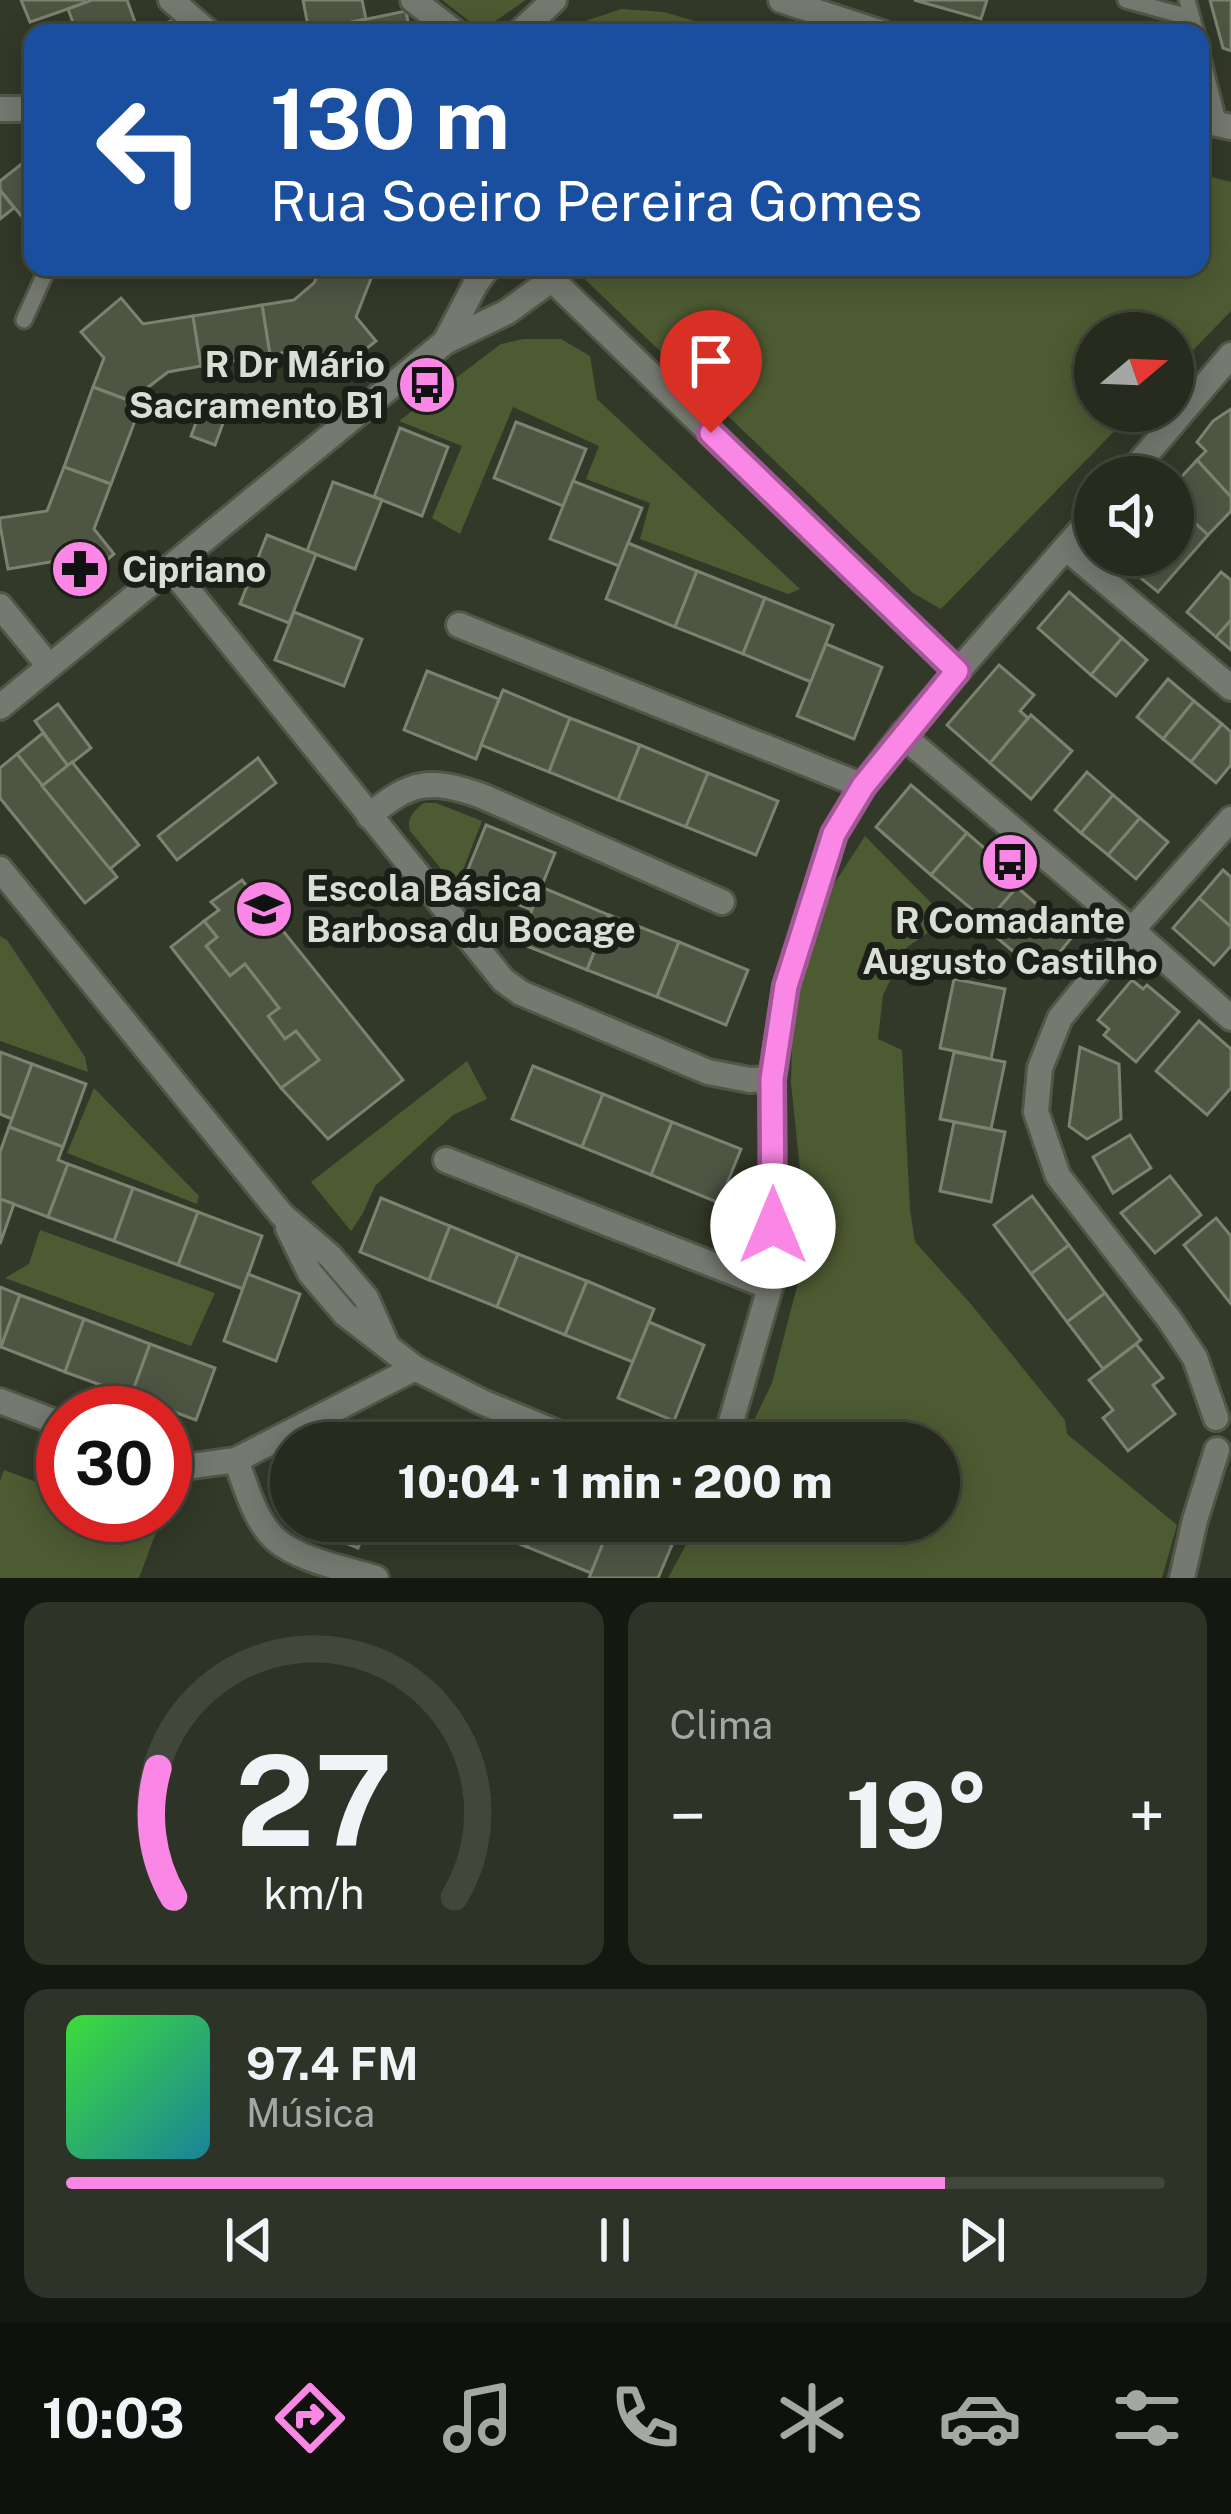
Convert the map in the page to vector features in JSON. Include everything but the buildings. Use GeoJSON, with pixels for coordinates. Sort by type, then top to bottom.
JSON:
{"type":"FeatureCollection","features":[{"type":"Feature","properties":{"kind":"street"},"geometry":{"type":"LineString","coordinates":[[171,0],[199,24]]}},
{"type":"Feature","properties":{"kind":"street"},"geometry":{"type":"LineString","coordinates":[[412,0],[445,24]]}},
{"type":"Feature","properties":{"kind":"street"},"geometry":{"type":"LineString","coordinates":[[529,24],[554,0]]}},
{"type":"Feature","properties":{"kind":"street"},"geometry":{"type":"LineString","coordinates":[[781,0],[854,24]]}},
{"type":"Feature","properties":{"kind":"street"},"geometry":{"type":"LineString","coordinates":[[445,342],[482,276]]}},
{"type":"Feature","properties":{"kind":"street"},"geometry":{"type":"LineString","coordinates":[[0,707],[445,342],[507,312],[543,276]]}},
{"type":"Feature","properties":{"kind":"street"},"geometry":{"type":"LineString","coordinates":[[547,276],[957,671]]}},
{"type":"Feature","properties":{"kind":"street"},"geometry":{"type":"LineString","coordinates":[[1144,456],[1230,357]]}},
{"type":"Feature","properties":{"kind":"street"},"geometry":{"type":"LineString","coordinates":[[730,1422],[770,1287],[772,1079],[786,986],[834,834],[902,735],[1074,539]]}},
{"type":"Feature","properties":{"kind":"street"},"geometry":{"type":"LineString","coordinates":[[1066,548],[1231,688]]}},
{"type":"Feature","properties":{"kind":"street"},"geometry":{"type":"LineString","coordinates":[[171,569],[503,980],[521,993],[708,1072],[772,1079]]}},
{"type":"Feature","properties":{"kind":"street"},"geometry":{"type":"LineString","coordinates":[[0,606],[49,666]]}},
{"type":"Feature","properties":{"kind":"street"},"geometry":{"type":"LineString","coordinates":[[459,625],[863,786]]}},
{"type":"Feature","properties":{"kind":"street"},"geometry":{"type":"LineString","coordinates":[[902,735],[1231,1018]]}},
{"type":"Feature","properties":{"kind":"street"},"geometry":{"type":"LineString","coordinates":[[370,816],[396,794],[427,784],[453,786],[722,902]]}},
{"type":"Feature","properties":{"kind":"street"},"geometry":{"type":"LineString","coordinates":[[1183,1578],[1195,1520],[1224,1452],[1208,1439],[1210,1424],[1223,1416],[1195,1358],[1169,1319],[1058,1176],[1036,1112],[1040,1068],[1060,1018],[1231,819]]}},
{"type":"Feature","properties":{"kind":"street"},"geometry":{"type":"LineString","coordinates":[[0,869],[282,1215],[310,1273],[345,1314],[415,1368],[531,1422]]}},
{"type":"Feature","properties":{"kind":"street"},"geometry":{"type":"LineString","coordinates":[[446,1160],[770,1287]]}},
{"type":"Feature","properties":{"kind":"street"},"geometry":{"type":"LineString","coordinates":[[192,1466],[236,1460],[415,1368]]}},
{"type":"Feature","properties":{"kind":"street"},"geometry":{"type":"LineString","coordinates":[[0,1401],[36,1415]]}},
{"type":"Feature","properties":{"kind":"street"},"geometry":{"type":"LineString","coordinates":[[236,1460],[251,1502],[273,1537],[294,1552],[376,1578]]}},
{"type":"Feature","properties":{"kind":"lane"},"geometry":{"type":"LineString","coordinates":[[1126,0],[1191,24]]}},
{"type":"Feature","properties":{"kind":"lane"},"geometry":{"type":"LineString","coordinates":[[1209,89],[1217,124]]}},
{"type":"Feature","properties":{"kind":"lane"},"geometry":{"type":"LineString","coordinates":[[24,320],[44,276]]}},
{"type":"Feature","properties":{"kind":"green space"},"geometry":{"type":"Polygon","coordinates":[[[442,0],[526,0],[491,24],[473,24],[442,0]]]}},
{"type":"Feature","properties":{"kind":"green space"},"geometry":{"type":"Polygon","coordinates":[[[621,9],[664,12],[705,24],[577,24],[621,9]]]}},
{"type":"Feature","properties":{"kind":"green space"},"geometry":{"type":"Polygon","coordinates":[[[1209,176],[1231,182],[1231,311],[1194,349],[1194,312],[1074,312],[1074,432],[1114,432],[1090,456],[1074,456],[1074,473],[941,609],[913,593],[581,276],[1209,276],[1209,176]]]}},
{"type":"Feature","properties":{"kind":"green space"},"geometry":{"type":"Polygon","coordinates":[[[561,339],[590,356],[597,399],[800,589],[788,594],[640,539],[650,503],[586,479],[599,446],[513,407],[460,534],[432,518],[462,446],[399,421],[501,344],[561,339]]]}},
{"type":"Feature","properties":{"kind":"green space"},"geometry":{"type":"Polygon","coordinates":[[[424,803],[482,821],[456,887],[410,831],[412,815],[424,803]]]}},
{"type":"Feature","properties":{"kind":"green space"},"geometry":{"type":"Polygon","coordinates":[[[865,836],[939,911],[932,930],[907,947],[883,995],[878,1039],[902,1050],[915,1242],[1065,1420],[1067,1434],[1177,1525],[1162,1578],[668,1578],[688,1542],[960,1542],[960,1422],[753,1422],[772,1383],[800,1275],[804,1207],[791,1083],[793,1013],[827,895],[865,836]]]}},
{"type":"Feature","properties":{"kind":"green space"},"geometry":{"type":"Polygon","coordinates":[[[0,936],[85,1057],[88,1072],[0,1041],[0,936]]]}},
{"type":"Feature","properties":{"kind":"green space"},"geometry":{"type":"Polygon","coordinates":[[[467,1061],[487,1099],[453,1115],[375,1186],[351,1231],[311,1182],[467,1061]]]}},
{"type":"Feature","properties":{"kind":"green space"},"geometry":{"type":"Polygon","coordinates":[[[94,1088],[199,1196],[197,1204],[67,1153],[94,1088]]]}},
{"type":"Feature","properties":{"kind":"green space"},"geometry":{"type":"Polygon","coordinates":[[[40,1230],[215,1293],[191,1346],[5,1278],[29,1264],[40,1230]]]}},
{"type":"Feature","properties":{"kind":"green space"},"geometry":{"type":"Polygon","coordinates":[[[4,1470],[36,1482],[36,1542],[152,1542],[139,1578],[0,1578],[4,1470]]]}},
{"type":"Feature","properties":{"kind":"place","name":"R Dr Mário Sacramento B1"},"geometry":{"type":"Point","coordinates":[427,385]}},
{"type":"Feature","properties":{"kind":"place","name":"Cipriano"},"geometry":{"type":"Point","coordinates":[80,569]}},
{"type":"Feature","properties":{"kind":"place","name":"R Comadante Augusto Castilho"},"geometry":{"type":"Point","coordinates":[1010,862]}},
{"type":"Feature","properties":{"kind":"place","name":"Escola Básica Barbosa du Bocage"},"geometry":{"type":"Point","coordinates":[264,909]}},
{"type":"Feature","properties":{"kind":"route"},"geometry":{"type":"LineString","coordinates":[[711,433],[957,671],[846,811],[802,930],[786,986],[772,1079],[773,1226]]}}]}
